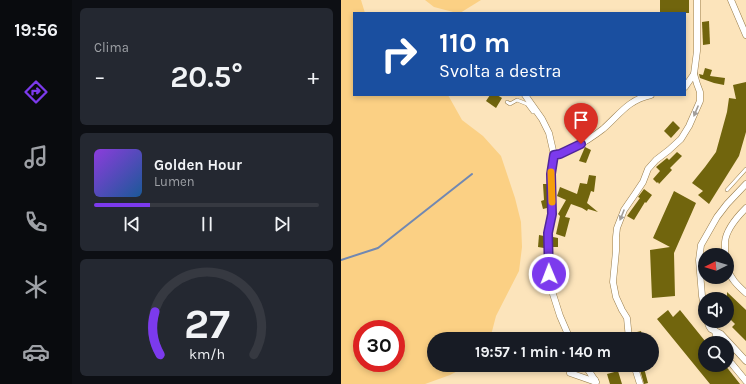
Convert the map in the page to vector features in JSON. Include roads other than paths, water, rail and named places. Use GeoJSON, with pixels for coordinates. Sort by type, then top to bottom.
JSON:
{"type":"FeatureCollection","features":[{"type":"Feature","properties":{"kind":"street"},"geometry":{"type":"LineString","coordinates":[[628,332],[627,318],[616,297],[613,282],[617,228],[624,210],[643,182],[648,169],[681,139],[689,126],[700,101],[701,92],[694,74],[697,51],[697,0]]}},
{"type":"Feature","properties":{"kind":"street"},"geometry":{"type":"LineString","coordinates":[[731,0],[746,35]]}},
{"type":"Feature","properties":{"kind":"street"},"geometry":{"type":"LineString","coordinates":[[686,86],[694,74]]}},
{"type":"Feature","properties":{"kind":"street"},"geometry":{"type":"LineString","coordinates":[[526,96],[542,119],[549,133],[554,155],[551,174],[552,214],[548,233],[549,274],[552,291],[567,332]]}},
{"type":"Feature","properties":{"kind":"street"},"geometry":{"type":"LineString","coordinates":[[554,155],[560,154],[581,144],[603,129],[628,105],[639,98],[647,96]]}},
{"type":"Feature","properties":{"kind":"street"},"geometry":{"type":"LineString","coordinates":[[702,292],[699,260],[701,245],[717,217],[746,184]]}},
{"type":"Feature","properties":{"kind":"street"},"geometry":{"type":"LineString","coordinates":[[725,248],[725,241],[730,229],[737,216],[746,208]]}},
{"type":"Feature","properties":{"kind":"street"},"geometry":{"type":"LineString","coordinates":[[734,280],[746,293]]}},
{"type":"Feature","properties":{"kind":"street"},"geometry":{"type":"LineString","coordinates":[[711,328],[721,334],[746,361]]}},
{"type":"Feature","properties":{"kind":"street"},"geometry":{"type":"LineString","coordinates":[[715,331],[716,336]]}},
{"type":"Feature","properties":{"kind":"street"},"geometry":{"type":"LineString","coordinates":[[734,366],[746,381]]}},
{"type":"Feature","properties":{"kind":"street"},"geometry":{"type":"LineString","coordinates":[[590,372],[596,382]]}},
{"type":"Feature","properties":{"kind":"street"},"geometry":{"type":"LineString","coordinates":[[636,372],[640,384]]}},
{"type":"Feature","properties":{"kind":"street"},"geometry":{"type":"LineString","coordinates":[[570,373],[596,382]]}},
{"type":"Feature","properties":{"kind":"lane"},"geometry":{"type":"LineString","coordinates":[[507,102],[510,104],[517,100],[527,104],[533,112],[536,112]]}},
{"type":"Feature","properties":{"kind":"lane"},"geometry":{"type":"LineString","coordinates":[[727,190],[746,169]]}},
{"type":"Feature","properties":{"kind":"waterway"},"geometry":{"type":"LineString","coordinates":[[341,260],[378,248],[472,174]]}}]}
